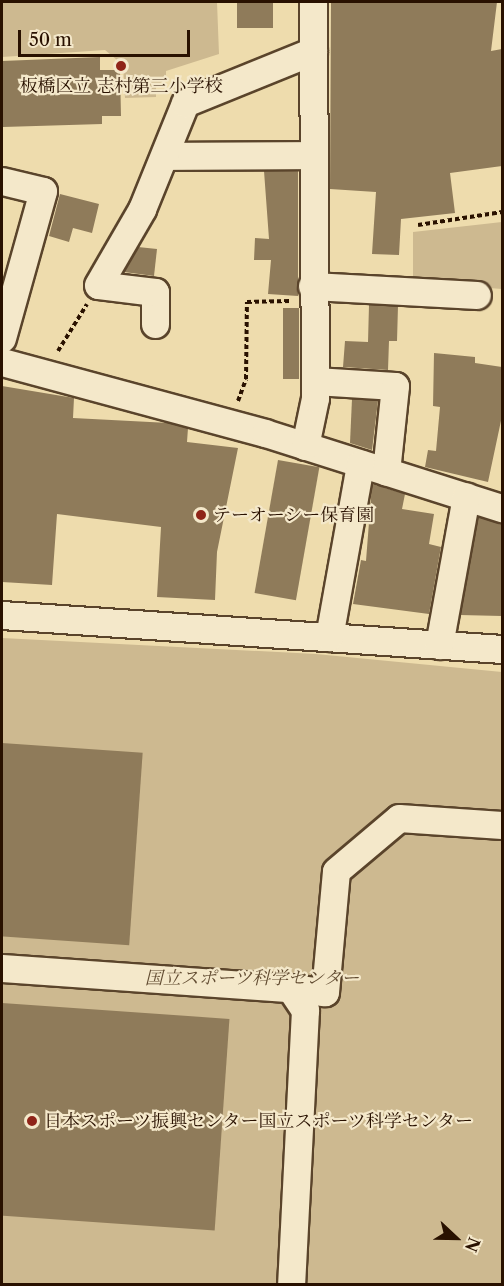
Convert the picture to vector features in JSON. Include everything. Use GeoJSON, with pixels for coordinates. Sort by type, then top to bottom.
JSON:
{"type":"FeatureCollection","features":[{"type":"Feature","properties":{"kind":"street"},"geometry":{"type":"LineString","coordinates":[[304,446],[315,381],[312,293],[313,2]]}},
{"type":"Feature","properties":{"kind":"street"},"geometry":{"type":"LineString","coordinates":[[155,324],[155,292],[98,285],[165,156],[185,104],[313,51]]}},
{"type":"Feature","properties":{"kind":"street"},"geometry":{"type":"LineString","coordinates":[[165,156],[312,155]]}},
{"type":"Feature","properties":{"kind":"street"},"geometry":{"type":"LineString","coordinates":[[2,181],[43,191],[2,338]]}},
{"type":"Feature","properties":{"kind":"street"},"geometry":{"type":"LineString","coordinates":[[312,293],[477,295]]}},
{"type":"Feature","properties":{"kind":"street"},"geometry":{"type":"LineString","coordinates":[[2,362],[230,423],[502,508]]}},
{"type":"Feature","properties":{"kind":"street"},"geometry":{"type":"LineString","coordinates":[[315,381],[394,386],[329,637]]}},
{"type":"Feature","properties":{"kind":"street"},"geometry":{"type":"LineString","coordinates":[[439,645],[466,496]]}},
{"type":"Feature","properties":{"kind":"street"},"geometry":{"type":"LineString","coordinates":[[2,615],[502,649]]}},
{"type":"Feature","properties":{"kind":"street"},"geometry":{"type":"LineString","coordinates":[[2,968],[325,992],[336,871],[399,818],[502,825]]}},
{"type":"Feature","properties":{"kind":"street"},"geometry":{"type":"LineString","coordinates":[[290,988],[305,1011],[291,1284]]}},
{"type":"Feature","properties":{"kind":"path"},"geometry":{"type":"LineString","coordinates":[[418,225],[502,213]]}},
{"type":"Feature","properties":{"kind":"path"},"geometry":{"type":"LineString","coordinates":[[45,372],[98,285]]}},
{"type":"Feature","properties":{"kind":"path"},"geometry":{"type":"LineString","coordinates":[[230,423],[246,379],[247,302],[312,293]]}},
{"type":"Feature","properties":{"kind":"green space"},"geometry":{"type":"Polygon","coordinates":[[[2,2],[217,2],[219,54],[166,71],[166,80],[156,85],[156,97],[125,98],[123,65],[105,50],[2,57],[2,2]]]}},
{"type":"Feature","properties":{"kind":"green space"},"geometry":{"type":"Polygon","coordinates":[[[502,222],[502,289],[413,282],[413,232],[502,222]]]}},
{"type":"Feature","properties":{"kind":"green space","name":"国立スポーツ科学センター"},"geometry":{"type":"Polygon","coordinates":[[[2,638],[316,654],[502,672],[502,1284],[2,1284],[2,638]]]}},
{"type":"Feature","properties":{"kind":"building"},"geometry":{"type":"Polygon","coordinates":[[[237,2],[273,2],[273,28],[237,28],[237,2]]]}},
{"type":"Feature","properties":{"kind":"building"},"geometry":{"type":"Polygon","coordinates":[[[331,2],[497,2],[491,51],[502,49],[502,166],[450,173],[455,213],[401,219],[399,255],[372,254],[376,192],[330,189],[331,2]]]}},
{"type":"Feature","properties":{"kind":"building"},"geometry":{"type":"Polygon","coordinates":[[[100,57],[100,70],[120,70],[121,116],[102,116],[102,124],[3,127],[2,61],[100,57]]]}},
{"type":"Feature","properties":{"kind":"building"},"geometry":{"type":"Polygon","coordinates":[[[264,171],[298,171],[298,296],[268,294],[271,260],[254,260],[255,238],[269,239],[264,171]]]}},
{"type":"Feature","properties":{"kind":"building"},"geometry":{"type":"Polygon","coordinates":[[[60,194],[99,204],[92,233],[73,228],[69,242],[49,236],[60,194]]]}},
{"type":"Feature","properties":{"kind":"building"},"geometry":{"type":"Polygon","coordinates":[[[138,247],[157,249],[154,276],[124,272],[138,247]]]}},
{"type":"Feature","properties":{"kind":"building"},"geometry":{"type":"Polygon","coordinates":[[[369,305],[398,306],[397,341],[389,341],[388,370],[343,367],[345,341],[368,342],[369,305]]]}},
{"type":"Feature","properties":{"kind":"building"},"geometry":{"type":"Polygon","coordinates":[[[283,308],[299,308],[299,379],[283,379],[283,308]]]}},
{"type":"Feature","properties":{"kind":"building"},"geometry":{"type":"Polygon","coordinates":[[[434,353],[475,357],[475,363],[502,367],[502,416],[488,482],[425,467],[428,450],[436,451],[440,407],[433,406],[434,353]]]}},
{"type":"Feature","properties":{"kind":"building"},"geometry":{"type":"Polygon","coordinates":[[[2,386],[74,398],[73,418],[169,423],[188,428],[187,442],[238,448],[217,552],[215,600],[157,597],[161,527],[57,514],[52,585],[2,582],[2,386]]]}},
{"type":"Feature","properties":{"kind":"building"},"geometry":{"type":"Polygon","coordinates":[[[352,399],[378,401],[372,450],[350,443],[352,399]]]}},
{"type":"Feature","properties":{"kind":"building"},"geometry":{"type":"Polygon","coordinates":[[[278,460],[319,467],[296,600],[255,593],[278,460]]]}},
{"type":"Feature","properties":{"kind":"building"},"geometry":{"type":"Polygon","coordinates":[[[372,484],[405,494],[402,509],[434,514],[429,544],[441,547],[429,614],[353,604],[361,560],[366,561],[372,484]]]}},
{"type":"Feature","properties":{"kind":"building"},"geometry":{"type":"Polygon","coordinates":[[[478,517],[502,523],[502,616],[460,615],[478,517]]]}},
{"type":"Feature","properties":{"kind":"building"},"geometry":{"type":"Polygon","coordinates":[[[2,743],[143,753],[129,945],[2,936],[2,743]]]}},
{"type":"Feature","properties":{"kind":"building"},"geometry":{"type":"Polygon","coordinates":[[[2,1003],[229,1019],[215,1230],[2,1216],[2,1003]]]}},
{"type":"Feature","properties":{"kind":"place","name":"板橋区立 志村第三小学校"},"geometry":{"type":"Point","coordinates":[121,66]}},
{"type":"Feature","properties":{"kind":"place","name":"テーオーシー保育園"},"geometry":{"type":"Point","coordinates":[201,515]}},
{"type":"Feature","properties":{"kind":"place","name":"日本スポーツ振興センター国立スポーツ科学センター"},"geometry":{"type":"Point","coordinates":[32,1121]}}]}
